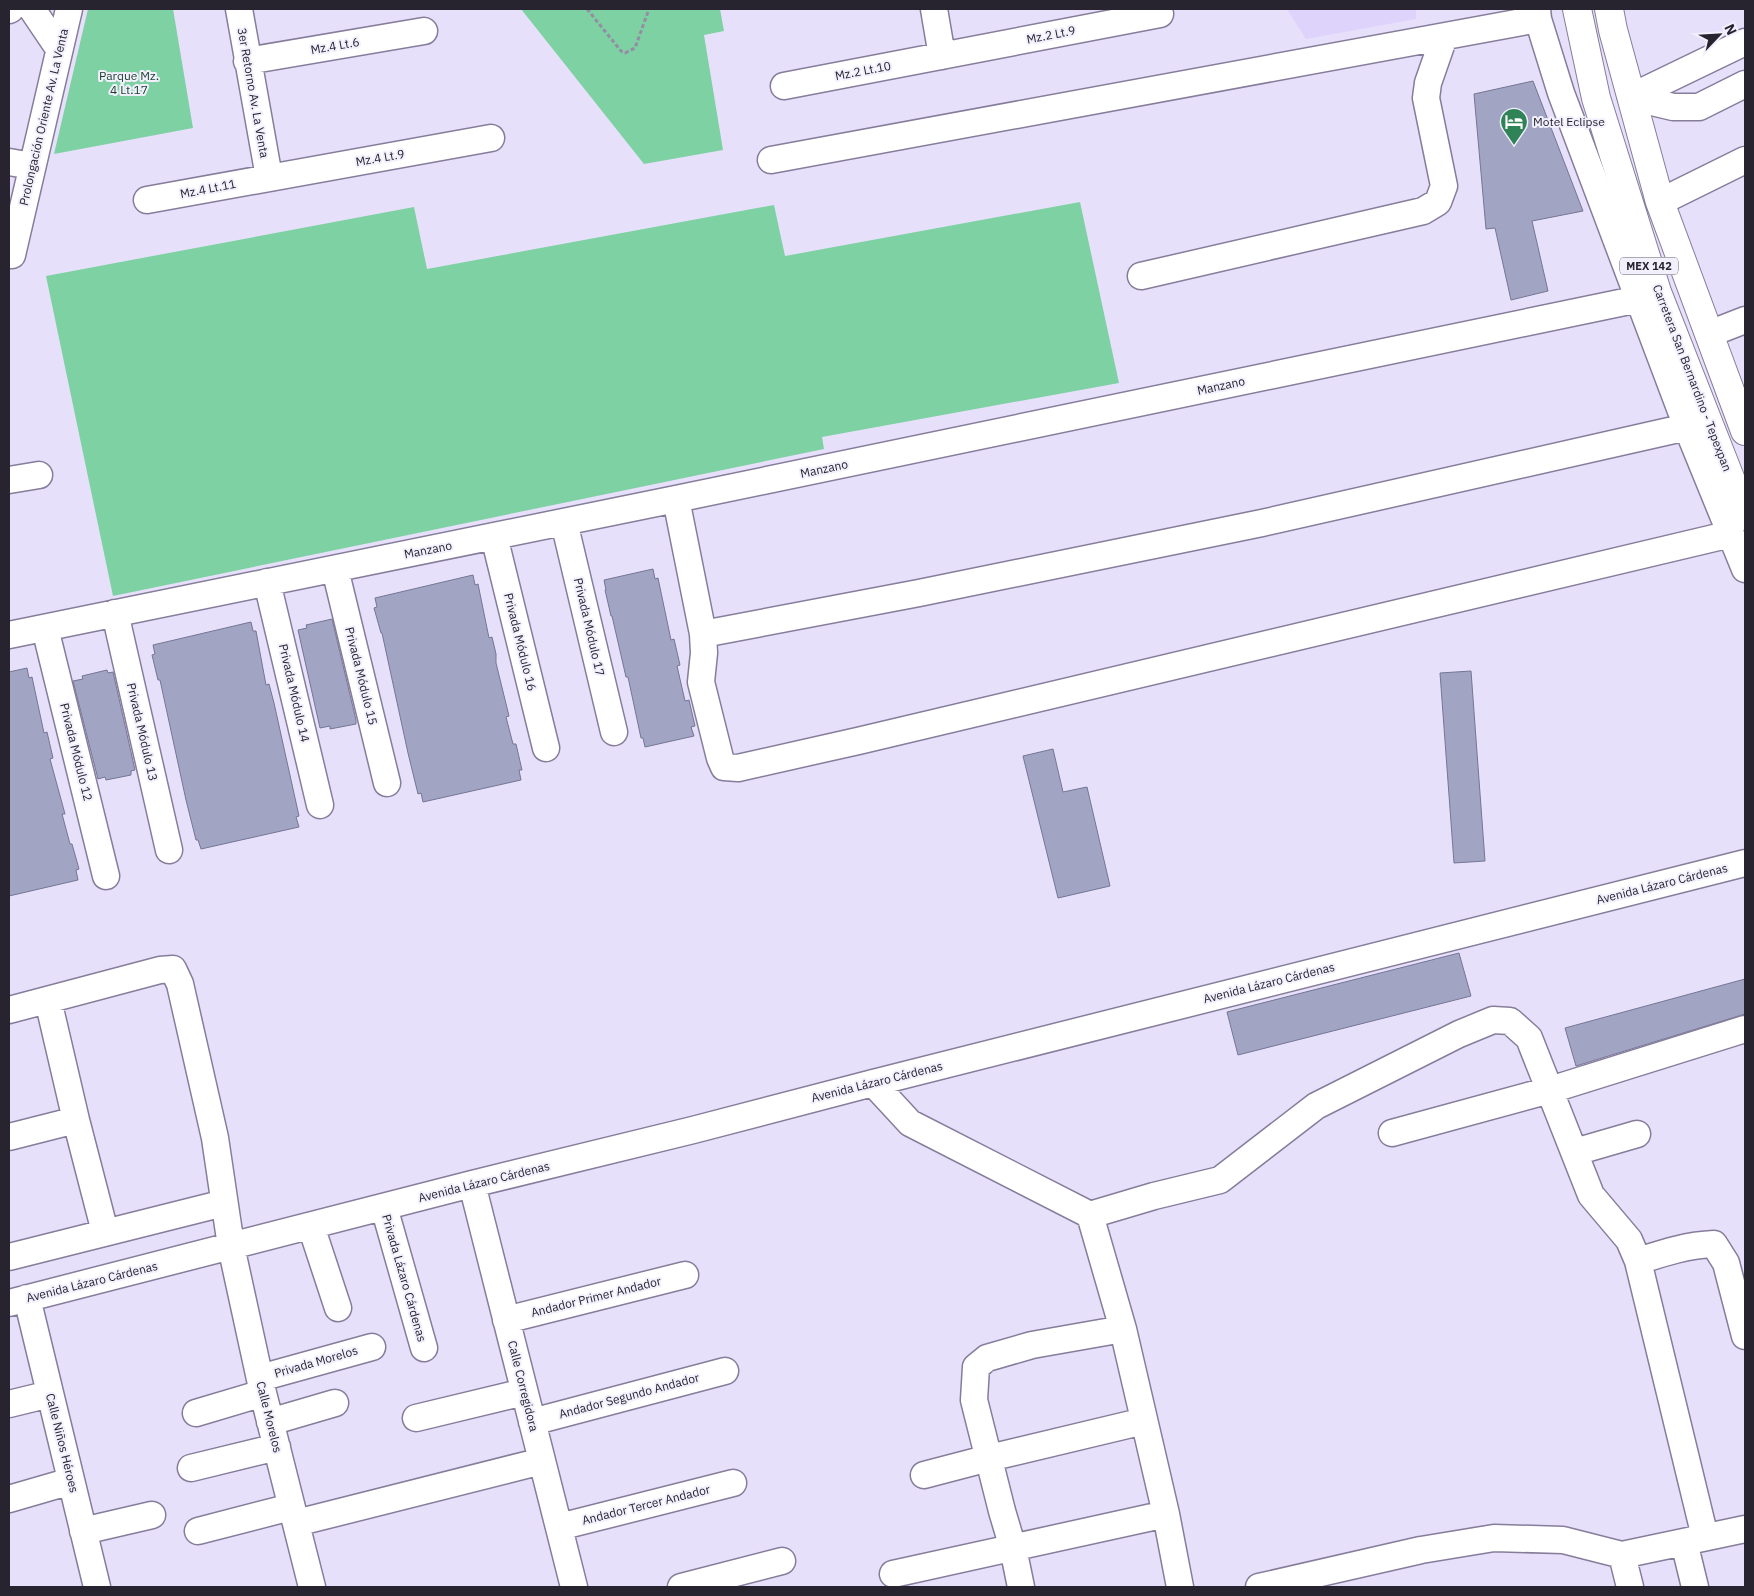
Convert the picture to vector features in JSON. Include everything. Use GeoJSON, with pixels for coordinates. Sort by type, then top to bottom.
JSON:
{"type":"FeatureCollection","features":[{"type":"Feature","properties":{"kind":"highway","name":"Carretera San Bernardino - Tepexpan"},"geometry":{"type":"LineString","coordinates":[[1577,9],[1596,98],[1657,292],[1738,525]]}},
{"type":"Feature","properties":{"kind":"highway","name":"MEX 142"},"geometry":{"type":"LineString","coordinates":[[1609,9],[1660,202],[1745,431]]}},
{"type":"Feature","properties":{"kind":"street"},"geometry":{"type":"LineString","coordinates":[[32,9],[59,49]]}},
{"type":"Feature","properties":{"kind":"street","name":"Prolongación Oriente Av. La Venta"},"geometry":{"type":"LineString","coordinates":[[12,255],[20,164],[59,49],[69,9]]}},
{"type":"Feature","properties":{"kind":"street","name":"3er Retorno Av. La Venta"},"geometry":{"type":"LineString","coordinates":[[239,9],[268,178]]}},
{"type":"Feature","properties":{"kind":"street"},"geometry":{"type":"LineString","coordinates":[[934,9],[942,56]]}},
{"type":"Feature","properties":{"kind":"street","name":"Mz.2 Lt.9"},"geometry":{"type":"LineString","coordinates":[[942,56],[1160,14]]}},
{"type":"Feature","properties":{"kind":"street"},"geometry":{"type":"LineString","coordinates":[[771,160],[1444,37],[1538,14],[1561,93],[1687,426],[1738,525],[1745,569]]}},
{"type":"Feature","properties":{"kind":"street","name":"Mz.4 Lt.6"},"geometry":{"type":"LineString","coordinates":[[247,61],[424,31]]}},
{"type":"Feature","properties":{"kind":"street"},"geometry":{"type":"LineString","coordinates":[[1141,276],[1423,211],[1438,202],[1444,186],[1426,98],[1428,83],[1444,37]]}},
{"type":"Feature","properties":{"kind":"street"},"geometry":{"type":"LineString","coordinates":[[1631,97],[1745,42]]}},
{"type":"Feature","properties":{"kind":"street","name":"Mz.2 Lt.10"},"geometry":{"type":"LineString","coordinates":[[784,86],[942,56]]}},
{"type":"Feature","properties":{"kind":"street"},"geometry":{"type":"LineString","coordinates":[[1631,97],[1673,107],[1699,107],[1745,84]]}},
{"type":"Feature","properties":{"kind":"street","name":"Mz.4 Lt.9"},"geometry":{"type":"LineString","coordinates":[[268,178],[491,138]]}},
{"type":"Feature","properties":{"kind":"street"},"geometry":{"type":"LineString","coordinates":[[1660,202],[1745,160]]}},
{"type":"Feature","properties":{"kind":"street","name":"Mz.4 Lt.11"},"geometry":{"type":"LineString","coordinates":[[147,200],[268,178]]}},
{"type":"Feature","properties":{"kind":"street","name":"Manzano"},"geometry":{"type":"LineString","coordinates":[[9,635],[1639,299]]}},
{"type":"Feature","properties":{"kind":"street"},"geometry":{"type":"LineString","coordinates":[[1710,334],[1745,320]]}},
{"type":"Feature","properties":{"kind":"street"},"geometry":{"type":"LineString","coordinates":[[703,634],[929,591],[1262,523],[1687,426]]}},
{"type":"Feature","properties":{"kind":"street"},"geometry":{"type":"LineString","coordinates":[[9,480],[39,474]]}},
{"type":"Feature","properties":{"kind":"street"},"geometry":{"type":"LineString","coordinates":[[676,499],[703,634],[704,653],[701,682],[720,758],[724,767],[738,768],[858,741],[1738,525]]}},
{"type":"Feature","properties":{"kind":"street","name":"Privada Módulo 17"},"geometry":{"type":"LineString","coordinates":[[564,522],[614,732]]}},
{"type":"Feature","properties":{"kind":"street","name":"Privada Módulo 16"},"geometry":{"type":"LineString","coordinates":[[494,536],[546,748]]}},
{"type":"Feature","properties":{"kind":"street","name":"Privada Módulo 15"},"geometry":{"type":"LineString","coordinates":[[335,568],[387,783]]}},
{"type":"Feature","properties":{"kind":"street","name":"Privada Módulo 14"},"geometry":{"type":"LineString","coordinates":[[267,582],[320,804]]}},
{"type":"Feature","properties":{"kind":"street","name":"Privada Módulo 13"},"geometry":{"type":"LineString","coordinates":[[115,613],[169,850]]}},
{"type":"Feature","properties":{"kind":"street","name":"Privada Módulo 12"},"geometry":{"type":"LineString","coordinates":[[45,628],[106,876]]}},
{"type":"Feature","properties":{"kind":"street","name":"Avenida Lázaro Cárdenas"},"geometry":{"type":"LineString","coordinates":[[18,1301],[472,1184],[693,1130],[1745,863]]}},
{"type":"Feature","properties":{"kind":"street","name":"Calle Morelos"},"geometry":{"type":"LineString","coordinates":[[48,1000],[160,970],[172,969],[180,984],[215,1138],[231,1246],[273,1434],[312,1587]]}},
{"type":"Feature","properties":{"kind":"street"},"geometry":{"type":"LineString","coordinates":[[9,1010],[48,1000],[105,1232]]}},
{"type":"Feature","properties":{"kind":"street"},"geometry":{"type":"LineString","coordinates":[[873,1083],[910,1123],[1090,1215],[1154,1196],[1220,1180],[1316,1106],[1459,1034],[1493,1020],[1510,1021],[1529,1038],[1591,1195],[1629,1240],[1638,1261],[1695,1540],[1695,1587]]}},
{"type":"Feature","properties":{"kind":"street"},"geometry":{"type":"LineString","coordinates":[[1392,1132],[1550,1090],[1745,1030]]}},
{"type":"Feature","properties":{"kind":"street"},"geometry":{"type":"LineString","coordinates":[[9,1137],[76,1120]]}},
{"type":"Feature","properties":{"kind":"street"},"geometry":{"type":"LineString","coordinates":[[1575,1152],[1637,1134]]}},
{"type":"Feature","properties":{"kind":"street","name":"Calle Corregidora"},"geometry":{"type":"LineString","coordinates":[[472,1184],[573,1587]]}},
{"type":"Feature","properties":{"kind":"street"},"geometry":{"type":"LineString","coordinates":[[9,1257],[224,1203]]}},
{"type":"Feature","properties":{"kind":"street","name":"Privada Lázaro Cárdenas"},"geometry":{"type":"LineString","coordinates":[[384,1207],[424,1348]]}},
{"type":"Feature","properties":{"kind":"street"},"geometry":{"type":"LineString","coordinates":[[1090,1215],[1123,1328],[1166,1514],[1180,1587]]}},
{"type":"Feature","properties":{"kind":"street"},"geometry":{"type":"LineString","coordinates":[[311,1226],[338,1308]]}},
{"type":"Feature","properties":{"kind":"street"},"geometry":{"type":"LineString","coordinates":[[1638,1261],[1677,1249],[1702,1244],[1714,1244],[1726,1263],[1745,1336]]}},
{"type":"Feature","properties":{"kind":"street","name":"Andador Primer Andador"},"geometry":{"type":"LineString","coordinates":[[506,1320],[685,1275]]}},
{"type":"Feature","properties":{"kind":"street","name":"Calle Niños Héroes"},"geometry":{"type":"LineString","coordinates":[[18,1301],[50,1394],[97,1587]]}},
{"type":"Feature","properties":{"kind":"street"},"geometry":{"type":"LineString","coordinates":[[1021,1587],[1013,1548],[974,1400],[976,1368],[987,1358],[1032,1345],[1123,1328]]}},
{"type":"Feature","properties":{"kind":"street","name":"Privada Morelos"},"geometry":{"type":"LineString","coordinates":[[196,1413],[262,1386],[372,1347]]}},
{"type":"Feature","properties":{"kind":"street","name":"Andador Segundo Andador"},"geometry":{"type":"LineString","coordinates":[[532,1422],[725,1370]]}},
{"type":"Feature","properties":{"kind":"street"},"geometry":{"type":"LineString","coordinates":[[416,1418],[524,1392]]}},
{"type":"Feature","properties":{"kind":"street"},"geometry":{"type":"LineString","coordinates":[[9,1404],[50,1394]]}},
{"type":"Feature","properties":{"kind":"street"},"geometry":{"type":"LineString","coordinates":[[191,1468],[273,1434],[335,1403]]}},
{"type":"Feature","properties":{"kind":"street"},"geometry":{"type":"LineString","coordinates":[[924,1475],[1144,1421]]}},
{"type":"Feature","properties":{"kind":"street"},"geometry":{"type":"LineString","coordinates":[[198,1532],[293,1515],[542,1461]]}},
{"type":"Feature","properties":{"kind":"street"},"geometry":{"type":"LineString","coordinates":[[9,1499],[71,1481]]}},
{"type":"Feature","properties":{"kind":"street","name":"Andador Tercer Andador"},"geometry":{"type":"LineString","coordinates":[[559,1527],[733,1483]]}},
{"type":"Feature","properties":{"kind":"street"},"geometry":{"type":"LineString","coordinates":[[893,1574],[1166,1514]]}},
{"type":"Feature","properties":{"kind":"street"},"geometry":{"type":"LineString","coordinates":[[83,1531],[152,1515]]}},
{"type":"Feature","properties":{"kind":"street"},"geometry":{"type":"LineString","coordinates":[[1259,1587],[1421,1550],[1494,1538],[1563,1540],[1622,1555],[1745,1529]]}},
{"type":"Feature","properties":{"kind":"street"},"geometry":{"type":"LineString","coordinates":[[1622,1555],[1630,1587]]}},
{"type":"Feature","properties":{"kind":"street"},"geometry":{"type":"LineString","coordinates":[[681,1587],[782,1560]]}},
{"type":"Feature","properties":{"kind":"path"},"geometry":{"type":"LineString","coordinates":[[587,9],[621,50],[626,53],[635,48],[649,9]]}},
{"type":"Feature","properties":{"kind":"shaded area"},"geometry":{"type":"Polygon","coordinates":[[[1287,9],[1416,9],[1416,19],[1306,39],[1287,9]]]}},
{"type":"Feature","properties":{"kind":"green space","name":"Parque Mz. 4 Lt.17"},"geometry":{"type":"Polygon","coordinates":[[[88,9],[173,9],[193,128],[54,154],[88,9]]]}},
{"type":"Feature","properties":{"kind":"green space"},"geometry":{"type":"Polygon","coordinates":[[[521,9],[720,9],[724,31],[704,35],[723,150],[644,164],[521,9]]]}},
{"type":"Feature","properties":{"kind":"green space"},"geometry":{"type":"Polygon","coordinates":[[[1080,202],[1119,383],[822,437],[824,449],[113,596],[46,276],[414,207],[427,269],[774,205],[785,256],[1080,202]]]}},
{"type":"Feature","properties":{"kind":"building"},"geometry":{"type":"Polygon","coordinates":[[[1533,81],[1583,211],[1532,221],[1548,291],[1511,300],[1495,228],[1486,229],[1474,94],[1533,81]]]}},
{"type":"Feature","properties":{"kind":"building"},"geometry":{"type":"Polygon","coordinates":[[[653,569],[655,579],[658,578],[671,640],[674,639],[680,665],[677,666],[685,701],[689,700],[695,726],[691,727],[694,736],[645,747],[643,738],[641,738],[628,677],[626,677],[611,616],[604,580],[653,569]]]}},
{"type":"Feature","properties":{"kind":"building"},"geometry":{"type":"Polygon","coordinates":[[[473,575],[475,585],[478,584],[489,638],[492,637],[496,654],[496,663],[509,716],[506,717],[513,744],[516,744],[522,770],[519,770],[521,780],[423,802],[421,793],[418,794],[408,753],[382,633],[374,608],[377,607],[375,598],[473,575]]]}},
{"type":"Feature","properties":{"kind":"building"},"geometry":{"type":"Polygon","coordinates":[[[332,619],[356,724],[330,729],[330,726],[320,728],[298,630],[307,628],[306,625],[332,619]]]}},
{"type":"Feature","properties":{"kind":"building"},"geometry":{"type":"Polygon","coordinates":[[[251,622],[253,631],[256,631],[266,685],[269,684],[274,703],[299,816],[296,817],[299,827],[201,849],[198,840],[196,840],[186,800],[160,680],[158,680],[152,655],[155,654],[153,645],[251,622]]]}},
{"type":"Feature","properties":{"kind":"building"},"geometry":{"type":"Polygon","coordinates":[[[27,668],[29,678],[32,677],[44,733],[47,732],[53,758],[50,759],[65,814],[62,814],[79,869],[76,870],[78,880],[9,896],[9,672],[27,668]]]}},
{"type":"Feature","properties":{"kind":"building"},"geometry":{"type":"Polygon","coordinates":[[[107,670],[108,673],[113,672],[135,770],[131,771],[131,775],[106,780],[105,777],[98,779],[73,681],[83,679],[82,676],[107,670]]]}},
{"type":"Feature","properties":{"kind":"building"},"geometry":{"type":"Polygon","coordinates":[[[1471,671],[1485,861],[1454,863],[1440,673],[1471,671]]]}},
{"type":"Feature","properties":{"kind":"building"},"geometry":{"type":"Polygon","coordinates":[[[1053,749],[1063,792],[1087,787],[1110,886],[1058,898],[1023,756],[1053,749]]]}},
{"type":"Feature","properties":{"kind":"building"},"geometry":{"type":"Polygon","coordinates":[[[1459,953],[1471,996],[1238,1055],[1227,1012],[1459,953]]]}},
{"type":"Feature","properties":{"kind":"building"},"geometry":{"type":"Polygon","coordinates":[[[1745,979],[1745,1014],[1576,1066],[1565,1028],[1745,979]]]}},
{"type":"Feature","properties":{"kind":"place","name":"Motel Eclipse"},"geometry":{"type":"Point","coordinates":[1514,146]}}]}
